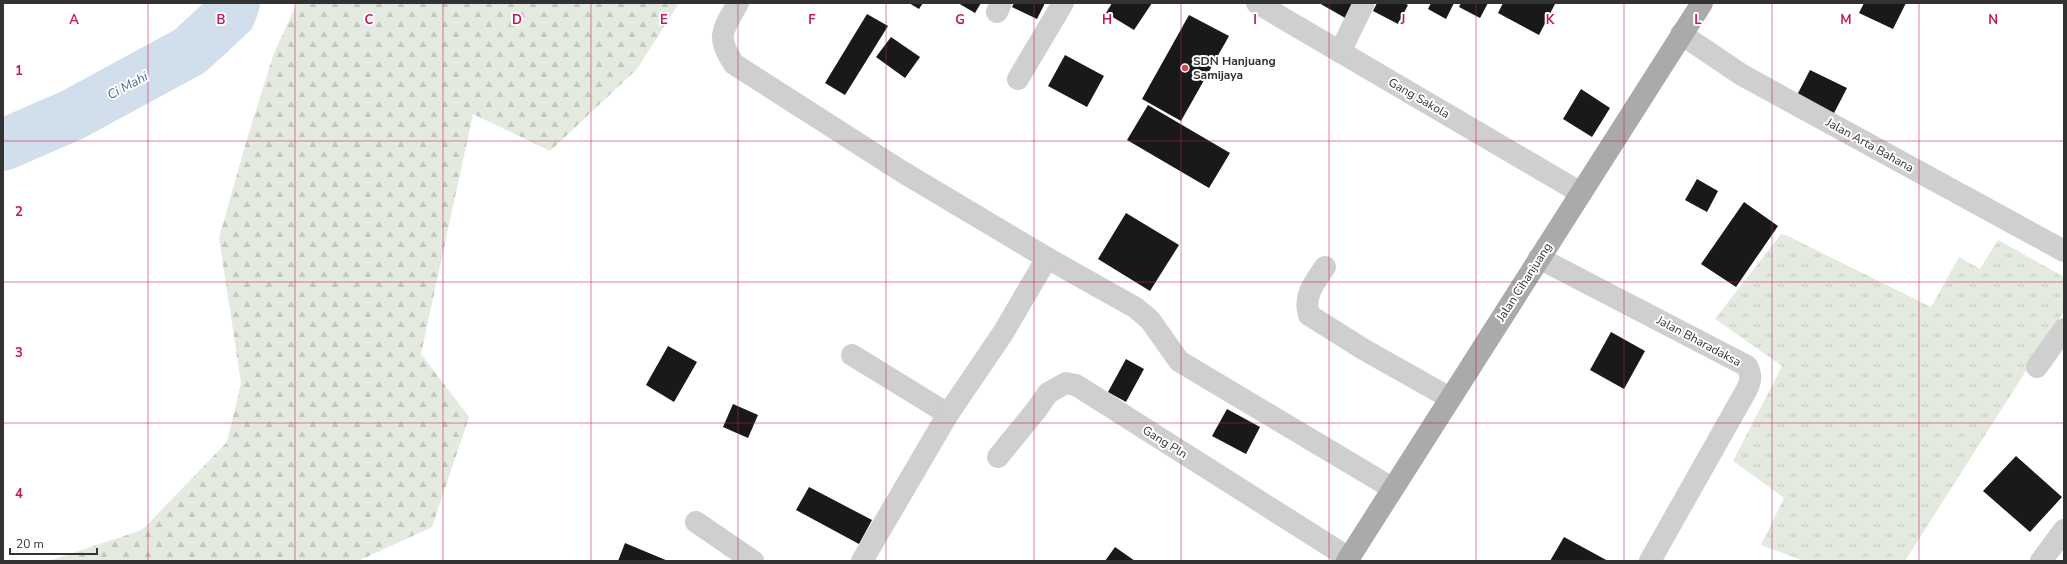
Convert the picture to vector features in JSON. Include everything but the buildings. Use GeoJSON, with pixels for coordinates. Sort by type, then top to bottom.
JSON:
{"type":"FeatureCollection","features":[{"type":"Feature","properties":{"kind":"main road","name":"Jalan Cihanjuang"},"geometry":{"type":"LineString","coordinates":[[1348,559],[1702,3]]}},
{"type":"Feature","properties":{"kind":"street"},"geometry":{"type":"LineString","coordinates":[[738,3],[722,31],[724,49],[734,64],[901,171],[1047,258],[1136,308],[1150,320],[1179,361],[1392,488]]}},
{"type":"Feature","properties":{"kind":"street"},"geometry":{"type":"LineString","coordinates":[[1018,79],[1063,3]]}},
{"type":"Feature","properties":{"kind":"street","name":"Gang Sakola"},"geometry":{"type":"LineString","coordinates":[[1257,3],[1580,193]]}},
{"type":"Feature","properties":{"kind":"street"},"geometry":{"type":"LineString","coordinates":[[1340,52],[1364,3]]}},
{"type":"Feature","properties":{"kind":"street","name":"Jalan Arta Bahana"},"geometry":{"type":"LineString","coordinates":[[1681,34],[1742,76],[2064,251]]}},
{"type":"Feature","properties":{"kind":"street"},"geometry":{"type":"LineString","coordinates":[[864,560],[948,414],[1003,333],[1047,258]]}},
{"type":"Feature","properties":{"kind":"street","name":"Jalan Bharadaksa"},"geometry":{"type":"LineString","coordinates":[[1540,258],[1747,366],[1751,374],[1751,381],[1746,391],[1650,561]]}},
{"type":"Feature","properties":{"kind":"street"},"geometry":{"type":"LineString","coordinates":[[1325,267],[1308,296],[1306,306],[1309,315],[1450,398]]}},
{"type":"Feature","properties":{"kind":"street"},"geometry":{"type":"LineString","coordinates":[[2037,367],[2064,329]]}},
{"type":"Feature","properties":{"kind":"street"},"geometry":{"type":"LineString","coordinates":[[852,355],[948,414]]}},
{"type":"Feature","properties":{"kind":"street","name":"Gang Pln"},"geometry":{"type":"LineString","coordinates":[[998,457],[1048,393],[1066,383],[1076,385],[1348,559]]}},
{"type":"Feature","properties":{"kind":"street"},"geometry":{"type":"LineString","coordinates":[[696,522],[753,561]]}},
{"type":"Feature","properties":{"kind":"street"},"geometry":{"type":"LineString","coordinates":[[2041,561],[2064,530]]}},
{"type":"Feature","properties":{"kind":"green space"},"geometry":{"type":"Polygon","coordinates":[[[297,3],[679,3],[637,69],[550,151],[473,114],[421,354],[469,417],[432,527],[358,561],[49,561],[142,530],[227,442],[241,383],[219,238],[247,139],[274,53],[297,3]]]}},
{"type":"Feature","properties":{"kind":"green space"},"geometry":{"type":"Polygon","coordinates":[[[1781,234],[1788,236],[1931,307],[1959,257],[1980,269],[1998,240],[2064,277],[2064,311],[1905,561],[1804,561],[1761,545],[1784,498],[1733,461],[1782,366],[1715,319],[1781,234]]]}},
{"type":"Feature","properties":{"kind":"waterway","name":"Ci Mahi"},"geometry":{"type":"LineString","coordinates":[[3,145],[72,115],[190,51],[230,14],[234,3]]}},
{"type":"Feature","properties":{"kind":"place","name":"SDN Hanjuang Samijaya"},"geometry":{"type":"Point","coordinates":[1185,68]}}]}
